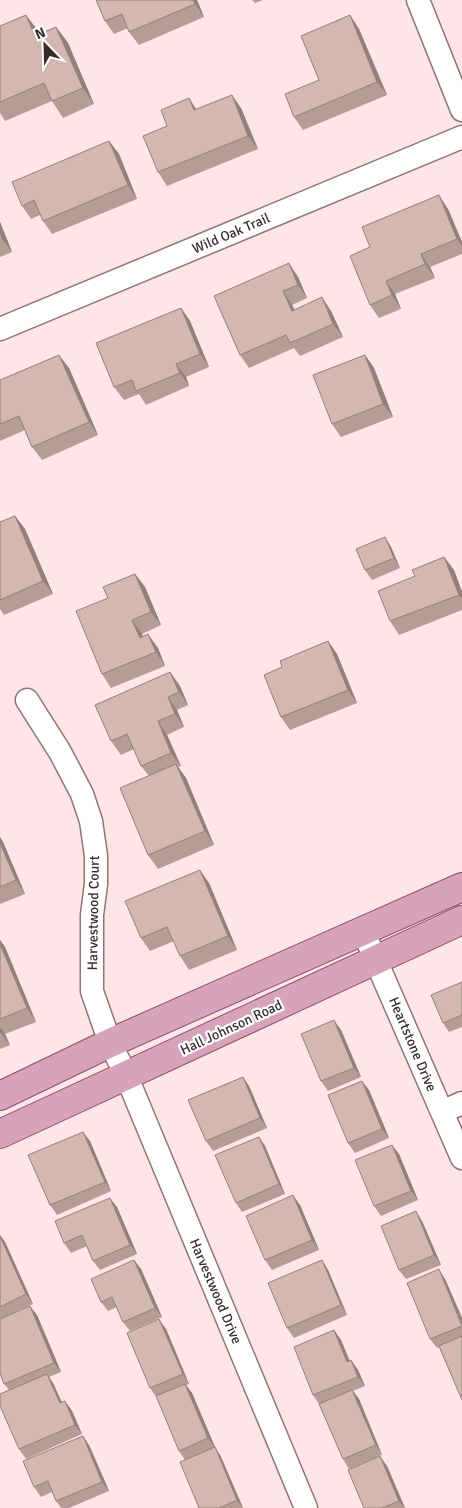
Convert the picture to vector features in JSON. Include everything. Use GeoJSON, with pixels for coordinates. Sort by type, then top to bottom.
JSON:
{"type":"FeatureCollection","features":[{"type":"Feature","properties":{"kind":"main road"},"geometry":{"type":"LineString","coordinates":[[0,1096],[110,1043],[462,887]]}},
{"type":"Feature","properties":{"kind":"main road","name":"Hall Johnson Road"},"geometry":{"type":"LineString","coordinates":[[0,1134],[462,920]]}},
{"type":"Feature","properties":{"kind":"street"},"geometry":{"type":"LineString","coordinates":[[418,0],[462,110]]}},
{"type":"Feature","properties":{"kind":"street","name":"Wild Oak Trail"},"geometry":{"type":"LineString","coordinates":[[0,329],[462,137]]}},
{"type":"Feature","properties":{"kind":"street","name":"Harvestwood Court"},"geometry":{"type":"LineString","coordinates":[[27,700],[60,752],[82,794],[91,821],[96,856],[96,884],[92,915],[92,991],[110,1043],[126,1075]]}},
{"type":"Feature","properties":{"kind":"street","name":"Heartstone Drive"},"geometry":{"type":"LineString","coordinates":[[363,931],[452,1107],[462,1158]]}},
{"type":"Feature","properties":{"kind":"street","name":"Harvestwood Drive"},"geometry":{"type":"LineString","coordinates":[[126,1075],[306,1508]]}},
{"type":"Feature","properties":{"kind":"building"},"geometry":{"type":"Polygon","coordinates":[[[96,0],[193,0],[195,4],[129,32],[122,14],[105,21],[96,0]]]}},
{"type":"Feature","properties":{"kind":"building"},"geometry":{"type":"Polygon","coordinates":[[[26,15],[35,36],[56,27],[83,88],[52,101],[44,83],[0,102],[0,26],[26,15]]]}},
{"type":"Feature","properties":{"kind":"building"},"geometry":{"type":"Polygon","coordinates":[[[350,15],[377,82],[294,117],[285,94],[319,80],[301,36],[350,15]]]}},
{"type":"Feature","properties":{"kind":"building"},"geometry":{"type":"Polygon","coordinates":[[[232,95],[248,136],[158,172],[143,136],[167,126],[161,110],[189,98],[194,110],[232,95]]]}},
{"type":"Feature","properties":{"kind":"building"},"geometry":{"type":"Polygon","coordinates":[[[109,141],[128,185],[43,221],[34,200],[22,206],[12,182],[109,141]]]}},
{"type":"Feature","properties":{"kind":"building"},"geometry":{"type":"Polygon","coordinates":[[[439,195],[457,239],[421,254],[425,264],[386,281],[392,295],[370,305],[350,256],[370,247],[362,227],[439,195]]]}},
{"type":"Feature","properties":{"kind":"building"},"geometry":{"type":"Polygon","coordinates":[[[289,263],[298,285],[283,291],[292,311],[322,297],[333,324],[290,343],[286,335],[240,355],[214,296],[289,263]]]}},
{"type":"Feature","properties":{"kind":"building"},"geometry":{"type":"Polygon","coordinates":[[[181,308],[200,354],[176,364],[180,373],[136,391],[132,380],[114,387],[96,343],[181,308]]]}},
{"type":"Feature","properties":{"kind":"building"},"geometry":{"type":"Polygon","coordinates":[[[59,355],[89,422],[32,447],[19,416],[0,424],[0,380],[59,355]]]}},
{"type":"Feature","properties":{"kind":"building"},"geometry":{"type":"Polygon","coordinates":[[[365,355],[383,404],[332,424],[313,375],[365,355]]]}},
{"type":"Feature","properties":{"kind":"building"},"geometry":{"type":"Polygon","coordinates":[[[15,516],[43,581],[0,600],[0,522],[15,516]]]}},
{"type":"Feature","properties":{"kind":"building"},"geometry":{"type":"Polygon","coordinates":[[[385,537],[394,558],[365,570],[356,549],[385,537]]]}},
{"type":"Feature","properties":{"kind":"building"},"geometry":{"type":"Polygon","coordinates":[[[444,557],[459,595],[390,621],[378,591],[415,576],[412,570],[444,557]]]}},
{"type":"Feature","properties":{"kind":"building"},"geometry":{"type":"Polygon","coordinates":[[[135,574],[151,612],[132,620],[140,638],[148,634],[156,652],[102,674],[76,611],[108,598],[103,587],[135,574]]]}},
{"type":"Feature","properties":{"kind":"building"},"geometry":{"type":"Polygon","coordinates":[[[328,641],[348,690],[281,717],[264,675],[282,667],[280,661],[328,641]]]}},
{"type":"Feature","properties":{"kind":"building"},"geometry":{"type":"Polygon","coordinates":[[[170,672],[179,692],[168,697],[175,714],[158,721],[171,753],[141,766],[127,734],[111,741],[95,705],[170,672]]]}},
{"type":"Feature","properties":{"kind":"building"},"geometry":{"type":"Polygon","coordinates":[[[176,764],[205,831],[148,855],[120,788],[176,764]]]}},
{"type":"Feature","properties":{"kind":"building"},"geometry":{"type":"Polygon","coordinates":[[[0,843],[16,880],[0,887],[0,843]]]}},
{"type":"Feature","properties":{"kind":"building"},"geometry":{"type":"Polygon","coordinates":[[[200,870],[228,936],[180,956],[167,927],[141,938],[125,901],[200,870]]]}},
{"type":"Feature","properties":{"kind":"building"},"geometry":{"type":"Polygon","coordinates":[[[0,944],[27,1008],[0,1019],[0,944]]]}},
{"type":"Feature","properties":{"kind":"building"},"geometry":{"type":"Polygon","coordinates":[[[462,982],[462,1015],[443,1023],[431,995],[462,982]]]}},
{"type":"Feature","properties":{"kind":"building"},"geometry":{"type":"Polygon","coordinates":[[[334,1020],[354,1068],[321,1081],[301,1034],[334,1020]]]}},
{"type":"Feature","properties":{"kind":"building"},"geometry":{"type":"Polygon","coordinates":[[[243,1077],[260,1118],[206,1141],[188,1100],[243,1077]]]}},
{"type":"Feature","properties":{"kind":"building"},"geometry":{"type":"Polygon","coordinates":[[[362,1081],[382,1129],[348,1143],[328,1095],[362,1081]]]}},
{"type":"Feature","properties":{"kind":"building"},"geometry":{"type":"Polygon","coordinates":[[[83,1132],[105,1182],[50,1205],[28,1155],[83,1132]]]}},
{"type":"Feature","properties":{"kind":"building"},"geometry":{"type":"Polygon","coordinates":[[[259,1137],[279,1184],[236,1203],[215,1155],[259,1137]]]}},
{"type":"Feature","properties":{"kind":"building"},"geometry":{"type":"Polygon","coordinates":[[[392,1145],[411,1191],[374,1206],[355,1160],[392,1145]]]}},
{"type":"Feature","properties":{"kind":"building"},"geometry":{"type":"Polygon","coordinates":[[[293,1195],[312,1240],[265,1260],[246,1216],[293,1195]]]}},
{"type":"Feature","properties":{"kind":"building"},"geometry":{"type":"Polygon","coordinates":[[[110,1198],[130,1245],[93,1261],[82,1235],[64,1243],[55,1221],[110,1198]]]}},
{"type":"Feature","properties":{"kind":"building"},"geometry":{"type":"Polygon","coordinates":[[[416,1211],[434,1255],[399,1270],[381,1226],[416,1211]]]}},
{"type":"Feature","properties":{"kind":"building"},"geometry":{"type":"Polygon","coordinates":[[[0,1236],[26,1294],[0,1307],[0,1236]]]}},
{"type":"Feature","properties":{"kind":"building"},"geometry":{"type":"Polygon","coordinates":[[[134,1260],[155,1308],[123,1322],[112,1297],[101,1302],[91,1279],[134,1260]]]}},
{"type":"Feature","properties":{"kind":"building"},"geometry":{"type":"Polygon","coordinates":[[[322,1260],[341,1305],[287,1328],[268,1283],[322,1260]]]}},
{"type":"Feature","properties":{"kind":"building"},"geometry":{"type":"Polygon","coordinates":[[[439,1269],[462,1326],[430,1339],[407,1283],[439,1269]]]}},
{"type":"Feature","properties":{"kind":"building"},"geometry":{"type":"Polygon","coordinates":[[[30,1306],[54,1363],[4,1384],[0,1373],[0,1319],[30,1306]]]}},
{"type":"Feature","properties":{"kind":"building"},"geometry":{"type":"Polygon","coordinates":[[[159,1319],[183,1374],[150,1388],[127,1333],[159,1319]]]}},
{"type":"Feature","properties":{"kind":"building"},"geometry":{"type":"Polygon","coordinates":[[[334,1330],[347,1362],[351,1360],[358,1377],[313,1395],[294,1347],[334,1330]]]}},
{"type":"Feature","properties":{"kind":"building"},"geometry":{"type":"Polygon","coordinates":[[[462,1336],[462,1400],[439,1346],[462,1336]]]}},
{"type":"Feature","properties":{"kind":"building"},"geometry":{"type":"Polygon","coordinates":[[[47,1374],[60,1403],[65,1401],[75,1425],[19,1449],[0,1406],[0,1394],[47,1374]]]}},
{"type":"Feature","properties":{"kind":"building"},"geometry":{"type":"Polygon","coordinates":[[[185,1384],[208,1438],[179,1451],[156,1396],[185,1384]]]}},
{"type":"Feature","properties":{"kind":"building"},"geometry":{"type":"Polygon","coordinates":[[[352,1390],[376,1445],[343,1459],[319,1404],[352,1390]]]}},
{"type":"Feature","properties":{"kind":"building"},"geometry":{"type":"Polygon","coordinates":[[[83,1436],[102,1482],[56,1501],[48,1481],[34,1487],[23,1461],[83,1436]]]}},
{"type":"Feature","properties":{"kind":"building"},"geometry":{"type":"Polygon","coordinates":[[[215,1447],[237,1500],[219,1508],[199,1508],[180,1462],[215,1447]]]}},
{"type":"Feature","properties":{"kind":"building"},"geometry":{"type":"Polygon","coordinates":[[[380,1456],[399,1501],[382,1508],[364,1508],[348,1470],[380,1456]]]}}]}
